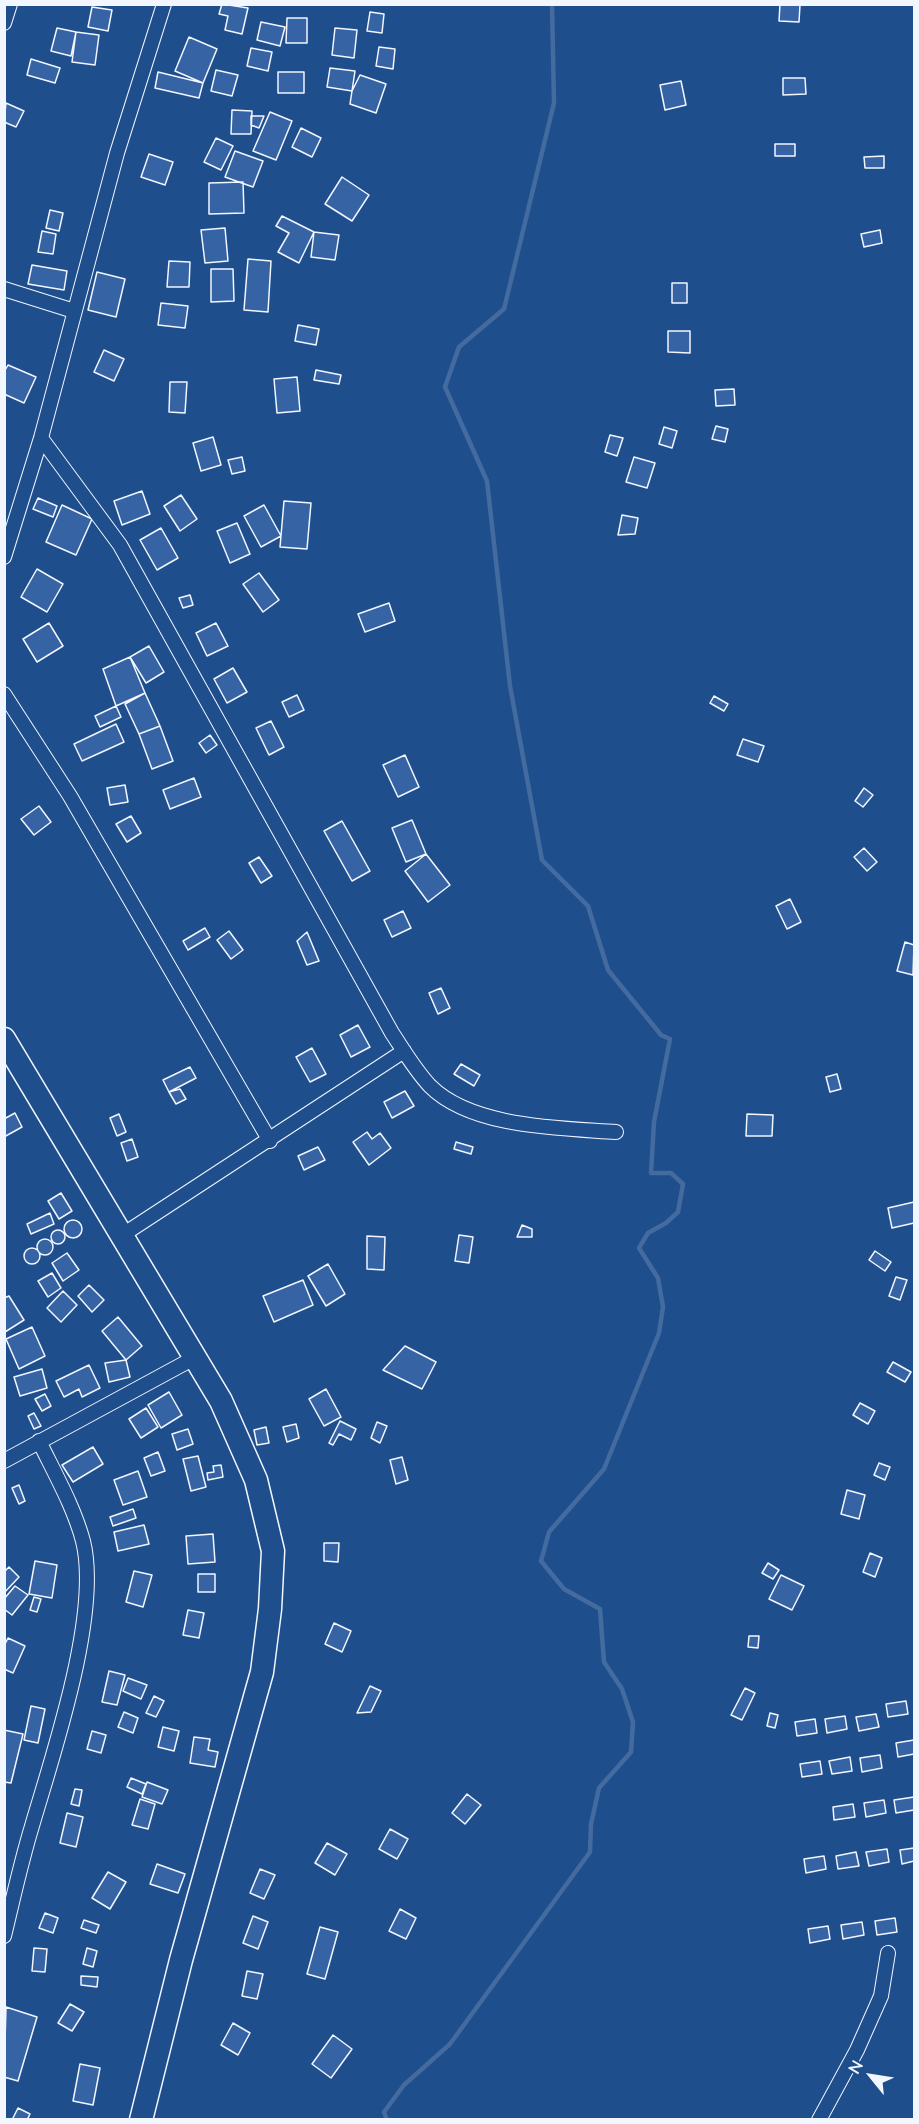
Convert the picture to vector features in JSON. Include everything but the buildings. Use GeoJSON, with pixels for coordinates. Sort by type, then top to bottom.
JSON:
{"type":"FeatureCollection","features":[{"type":"Feature","properties":{"kind":"main road"},"geometry":{"type":"LineString","coordinates":[[4,1039],[221,1401],[256,1480],[273,1551],[270,1609],[262,1672],[181,1960],[141,2120]]}},
{"type":"Feature","properties":{"kind":"street"},"geometry":{"type":"LineString","coordinates":[[4,23],[10,4]]}},
{"type":"Feature","properties":{"kind":"street"},"geometry":{"type":"LineString","coordinates":[[4,557],[41,438],[117,153],[164,4]]}},
{"type":"Feature","properties":{"kind":"street"},"geometry":{"type":"LineString","coordinates":[[4,289],[74,311]]}},
{"type":"Feature","properties":{"kind":"street"},"geometry":{"type":"LineString","coordinates":[[41,438],[120,545],[404,1051],[431,1087],[473,1112],[543,1127],[616,1132]]}},
{"type":"Feature","properties":{"kind":"street"},"geometry":{"type":"LineString","coordinates":[[4,694],[76,806],[270,1141]]}},
{"type":"Feature","properties":{"kind":"street"},"geometry":{"type":"LineString","coordinates":[[121,1236],[270,1141],[404,1051]]}},
{"type":"Feature","properties":{"kind":"street"},"geometry":{"type":"LineString","coordinates":[[4,1461],[196,1357]]}},
{"type":"Feature","properties":{"kind":"street"},"geometry":{"type":"LineString","coordinates":[[4,1936],[21,1862],[67,1700],[83,1628],[86,1579],[83,1543],[68,1499],[39,1442]]}},
{"type":"Feature","properties":{"kind":"street"},"geometry":{"type":"LineString","coordinates":[[819,2120],[857,2050],[881,1996],[888,1953]]}},
{"type":"Feature","properties":{"kind":"waterway"},"geometry":{"type":"LineString","coordinates":[[387,2120],[384,2112],[404,2085],[450,2044],[590,1852],[591,1824],[599,1788],[631,1752],[633,1722],[622,1689],[604,1662],[600,1609],[564,1589],[541,1561],[549,1532],[604,1469],[659,1333],[663,1307],[658,1278],[639,1248],[648,1233],[666,1223],[678,1212],[683,1184],[671,1173],[651,1173],[654,1122],[670,1039],[661,1035],[608,970],[588,906],[542,860],[510,686],[487,481],[445,387],[459,347],[504,309],[554,103],[552,4]]}}]}
